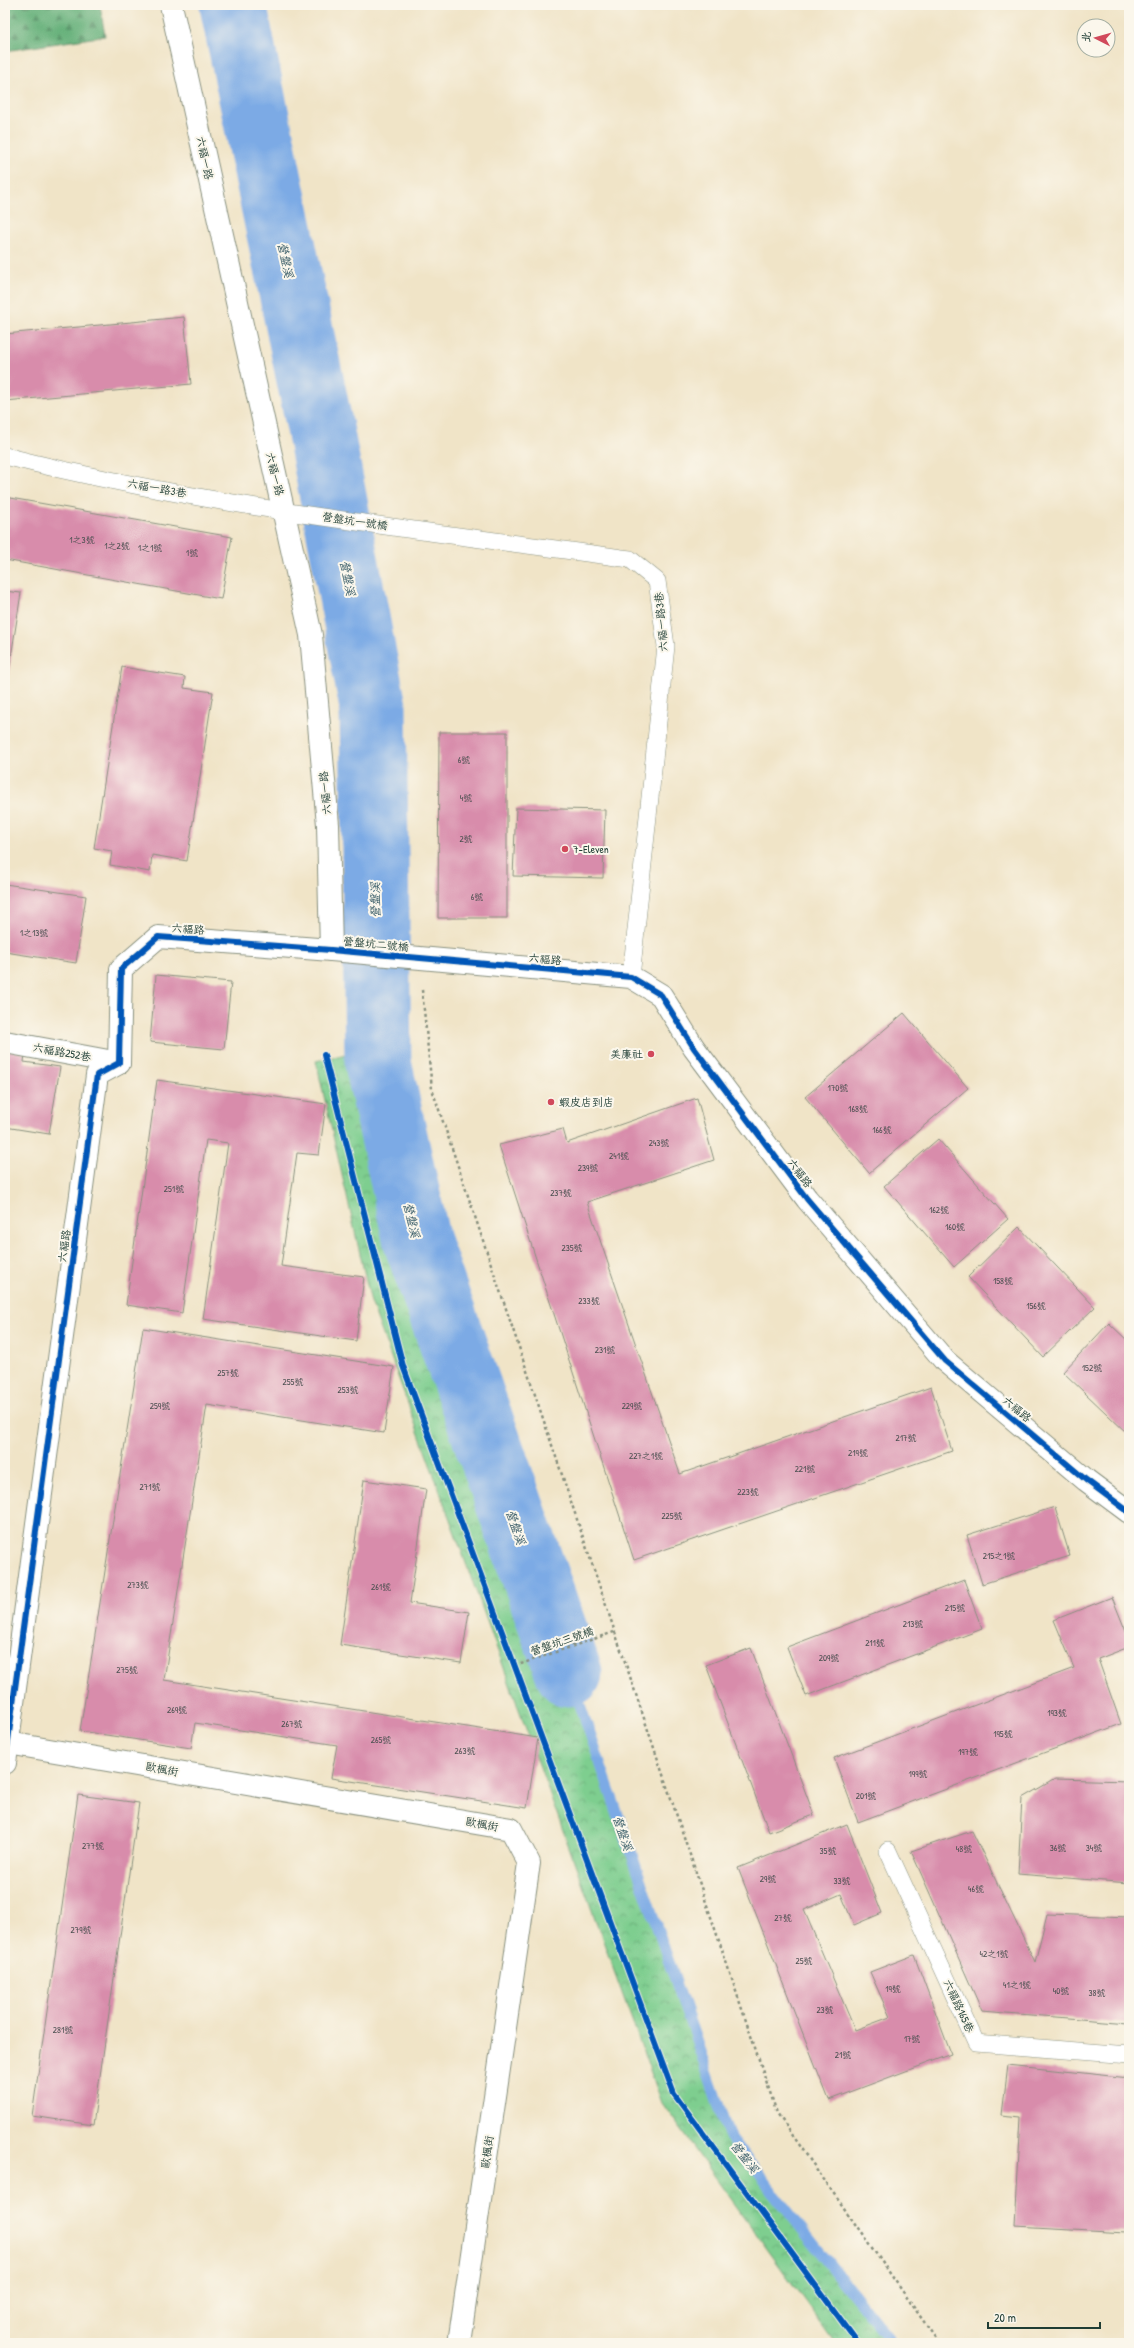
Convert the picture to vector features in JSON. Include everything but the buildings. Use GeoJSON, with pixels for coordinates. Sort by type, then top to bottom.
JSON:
{"type":"FeatureCollection","features":[{"type":"Feature","properties":{"kind":"street","name":"六福一路"},"geometry":{"type":"LineString","coordinates":[[171,5],[285,512],[311,635],[328,825],[333,950]]}},
{"type":"Feature","properties":{"kind":"street","name":"六福路"},"geometry":{"type":"LineString","coordinates":[[6,1753],[97,1075],[119,1063],[121,969],[158,937],[333,950]]}},
{"type":"Feature","properties":{"kind":"street","name":"營盤坑二號橋"},"geometry":{"type":"LineString","coordinates":[[333,950],[418,958]]}},
{"type":"Feature","properties":{"kind":"street","name":"六福路"},"geometry":{"type":"LineString","coordinates":[[418,958],[631,977],[661,995],[694,1048],[807,1199],[945,1361],[1086,1480],[1129,1512]]}},
{"type":"Feature","properties":{"kind":"street","name":"六福路252巷"},"geometry":{"type":"LineString","coordinates":[[5,1042],[119,1063]]}},
{"type":"Feature","properties":{"kind":"street","name":"歐楓街"},"geometry":{"type":"LineString","coordinates":[[6,1753],[511,1829],[529,1863],[459,2343]]}},
{"type":"Feature","properties":{"kind":"lane","name":"六福一路3巷"},"geometry":{"type":"LineString","coordinates":[[5,456],[64,471],[285,512],[310,515]]}},
{"type":"Feature","properties":{"kind":"lane","name":"營盤坑一號橋"},"geometry":{"type":"LineString","coordinates":[[310,515],[400,527]]}},
{"type":"Feature","properties":{"kind":"lane","name":"六福一路3巷"},"geometry":{"type":"LineString","coordinates":[[400,527],[630,559],[657,581],[666,646],[631,977]]}},
{"type":"Feature","properties":{"kind":"lane","name":"六福路165巷"},"geometry":{"type":"LineString","coordinates":[[888,1851],[976,2042],[1129,2055]]}},
{"type":"Feature","properties":{"kind":"path"},"geometry":{"type":"LineString","coordinates":[[418,958],[432,1089],[613,1632],[777,2113],[939,2343]]}},
{"type":"Feature","properties":{"kind":"path"},"geometry":{"type":"LineString","coordinates":[[512,1659],[518,1674]]}},
{"type":"Feature","properties":{"kind":"green space"},"geometry":{"type":"Polygon","coordinates":[[[5,5],[100,5],[105,36],[5,51],[5,5]]]}},
{"type":"Feature","properties":{"kind":"green space"},"geometry":{"type":"Polygon","coordinates":[[[372,1048],[416,1243],[729,2140],[889,2343],[835,2343],[662,2103],[371,1302],[316,1061],[372,1048]]]}},
{"type":"Feature","properties":{"kind":"waterway","name":"營盤溪"},"geometry":{"type":"LineString","coordinates":[[233,5],[320,428],[373,707],[378,1063],[417,1242],[569,1673]]}},
{"type":"Feature","properties":{"kind":"waterway","name":"營盤溪"},"geometry":{"type":"LineString","coordinates":[[569,1673],[730,2138],[892,2343]]}},
{"type":"Feature","properties":{"kind":"cycle path"},"geometry":{"type":"LineString","coordinates":[[5,1763],[97,1075],[119,1063],[121,969],[158,937],[331,950],[631,977],[661,995],[694,1048],[807,1199],[945,1361],[1086,1480],[1129,1512]]}},
{"type":"Feature","properties":{"kind":"cycle path"},"geometry":{"type":"LineString","coordinates":[[324,1055],[403,1366],[674,2094],[858,2343]]}},
{"type":"Feature","properties":{"kind":"place","name":"7-Eleven"},"geometry":{"type":"Point","coordinates":[565,849]}},
{"type":"Feature","properties":{"kind":"place","name":"美廉社"},"geometry":{"type":"Point","coordinates":[651,1054]}},
{"type":"Feature","properties":{"kind":"place","name":"蝦皮店到店"},"geometry":{"type":"Point","coordinates":[551,1102]}}]}
